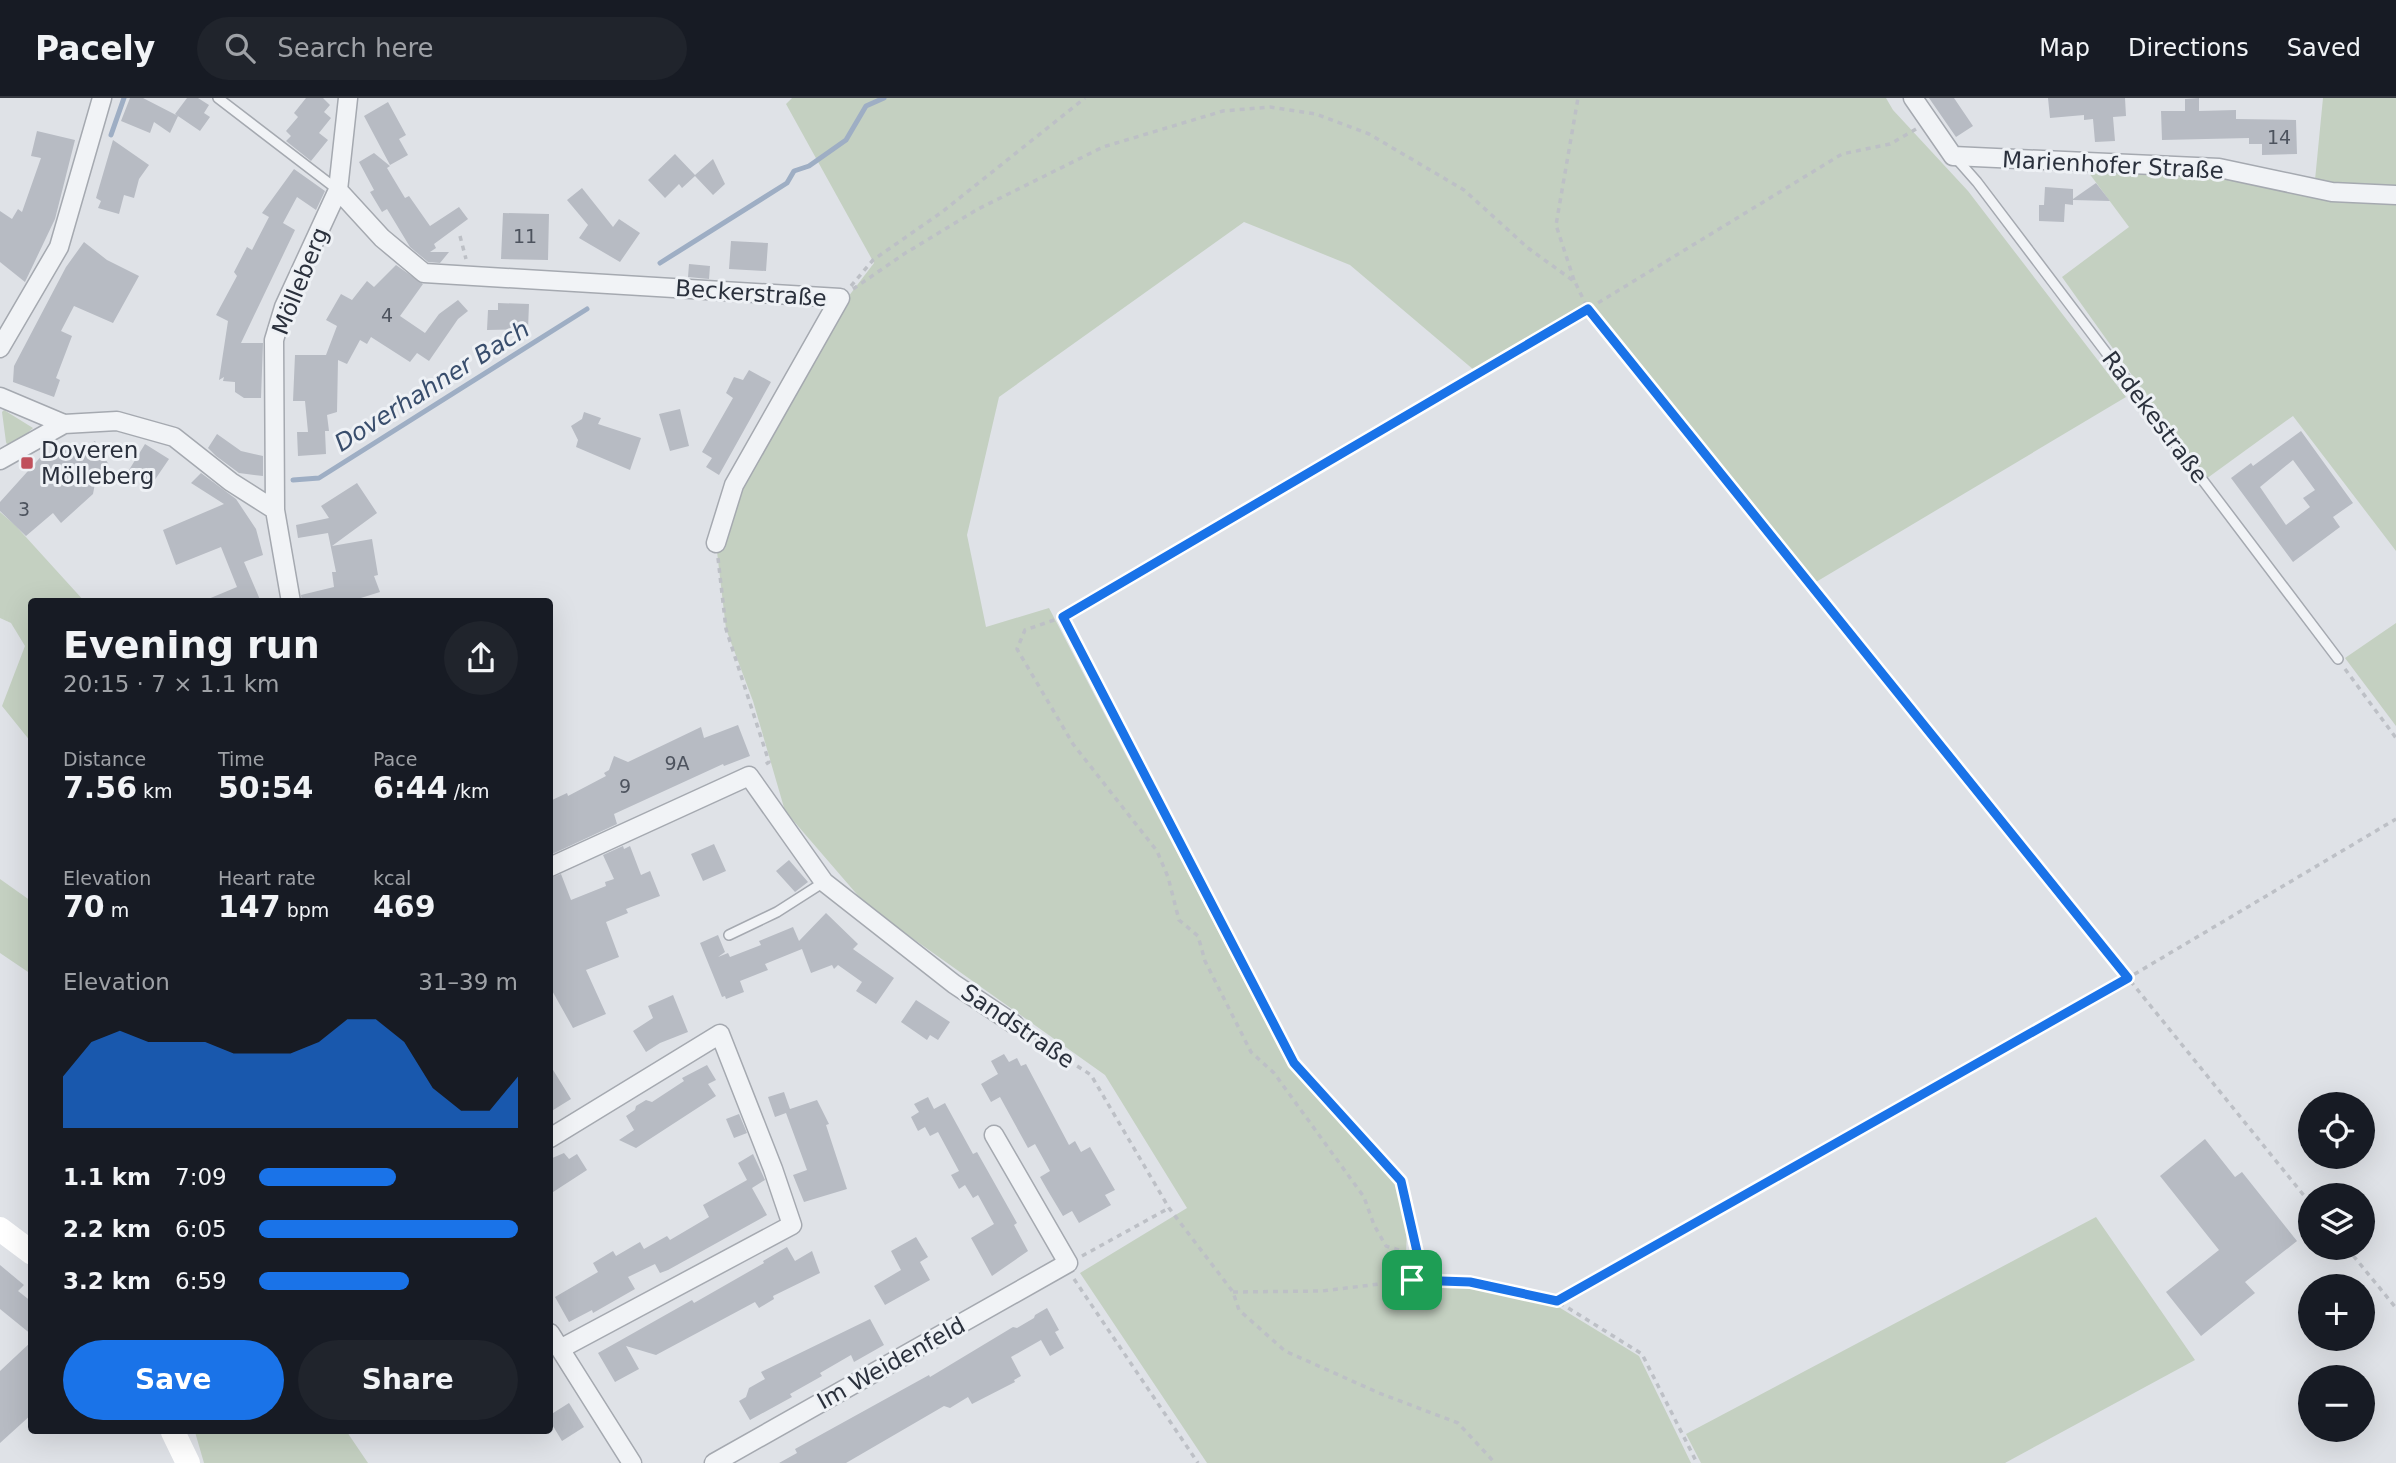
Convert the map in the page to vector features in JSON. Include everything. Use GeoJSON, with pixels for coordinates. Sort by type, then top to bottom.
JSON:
{"type":"FeatureCollection","features":[{"type":"Feature","properties":{"kind":"main road"},"geometry":{"type":"LineString","coordinates":[[0,1229],[28,1251]]}},
{"type":"Feature","properties":{"kind":"main road"},"geometry":{"type":"LineString","coordinates":[[174,1434],[188,1463]]}},
{"type":"Feature","properties":{"kind":"street"},"geometry":{"type":"LineString","coordinates":[[0,348],[59,247],[102,98]]}},
{"type":"Feature","properties":{"kind":"street","name":"Mölleberg"},"geometry":{"type":"LineString","coordinates":[[290,598],[275,510],[274,340],[284,307],[338,190],[348,98]]}},
{"type":"Feature","properties":{"kind":"street","name":"Radekestraße"},"geometry":{"type":"LineString","coordinates":[[1913,98],[1954,156]]}},
{"type":"Feature","properties":{"kind":"street","name":"Marienhofer Straße"},"geometry":{"type":"LineString","coordinates":[[1954,156],[2219,168],[2332,192],[2396,195]]}},
{"type":"Feature","properties":{"kind":"street","name":"Beckerstraße"},"geometry":{"type":"LineString","coordinates":[[338,190],[382,238],[424,273],[840,298],[734,485],[716,543]]}},
{"type":"Feature","properties":{"kind":"street"},"geometry":{"type":"LineString","coordinates":[[0,397],[64,424]]}},
{"type":"Feature","properties":{"kind":"street"},"geometry":{"type":"LineString","coordinates":[[0,460],[64,424],[117,421],[174,437],[231,482],[275,510]]}},
{"type":"Feature","properties":{"kind":"street"},"geometry":{"type":"LineString","coordinates":[[553,866],[749,776]]}},
{"type":"Feature","properties":{"kind":"street","name":"Sandstraße"},"geometry":{"type":"LineString","coordinates":[[749,776],[797,840],[824,882],[954,984],[1014,1024]]}},
{"type":"Feature","properties":{"kind":"street"},"geometry":{"type":"LineString","coordinates":[[553,1136],[720,1034],[774,1168],[792,1224],[560,1349]]}},
{"type":"Feature","properties":{"kind":"street"},"geometry":{"type":"LineString","coordinates":[[994,1135],[1067,1264]]}},
{"type":"Feature","properties":{"kind":"street","name":"Im Weidenfeld"},"geometry":{"type":"LineString","coordinates":[[714,1463],[1067,1264]]}},
{"type":"Feature","properties":{"kind":"street"},"geometry":{"type":"LineString","coordinates":[[553,1338],[632,1463]]}},
{"type":"Feature","properties":{"kind":"lane"},"geometry":{"type":"LineString","coordinates":[[218,98],[338,190]]}},
{"type":"Feature","properties":{"kind":"lane","name":"Radekestraße"},"geometry":{"type":"LineString","coordinates":[[1954,156],[1977,181],[2338,659]]}},
{"type":"Feature","properties":{"kind":"lane"},"geometry":{"type":"LineString","coordinates":[[729,935],[777,912],[824,882]]}},
{"type":"Feature","properties":{"kind":"path"},"geometry":{"type":"LineString","coordinates":[[840,298],[873,260],[942,212],[1085,98]]}},
{"type":"Feature","properties":{"kind":"path"},"geometry":{"type":"LineString","coordinates":[[1578,98],[1556,225],[1575,282],[1588,309],[2298,1188]]}},
{"type":"Feature","properties":{"kind":"path"},"geometry":{"type":"LineString","coordinates":[[840,298],[904,254],[978,209],[1103,147],[1223,111],[1270,107],[1316,114],[1369,134],[1464,190],[1528,248],[1575,282]]}},
{"type":"Feature","properties":{"kind":"path"},"geometry":{"type":"LineString","coordinates":[[1418,1256],[1386,1245],[1374,1224],[1364,1197],[1275,1073],[1251,1052],[1205,961],[1198,936],[1179,920],[1168,877],[1157,851],[1073,744],[1017,649],[1025,630],[1063,617],[1588,309],[1842,154],[1890,144],[1911,134],[1926,119]]}},
{"type":"Feature","properties":{"kind":"path"},"geometry":{"type":"LineString","coordinates":[[716,543],[726,629],[769,762],[749,776]]}},
{"type":"Feature","properties":{"kind":"path"},"geometry":{"type":"LineString","coordinates":[[1063,617],[1294,1063],[1401,1181],[1418,1256],[1412,1280]]}},
{"type":"Feature","properties":{"kind":"path"},"geometry":{"type":"LineString","coordinates":[[2338,659],[2396,738]]}},
{"type":"Feature","properties":{"kind":"path"},"geometry":{"type":"LineString","coordinates":[[1557,1301],[2128,978],[2396,819]]}},
{"type":"Feature","properties":{"kind":"path","name":"Sandstraße"},"geometry":{"type":"LineString","coordinates":[[1014,1024],[1091,1075],[1169,1208],[1233,1292],[1238,1310],[1285,1351],[1379,1393],[1458,1423],[1494,1463]]}},
{"type":"Feature","properties":{"kind":"path"},"geometry":{"type":"LineString","coordinates":[[1169,1208],[1067,1264],[1198,1463]]}},
{"type":"Feature","properties":{"kind":"path"},"geometry":{"type":"LineString","coordinates":[[2357,1260],[2396,1308]]}},
{"type":"Feature","properties":{"kind":"path"},"geometry":{"type":"LineString","coordinates":[[1233,1292],[1322,1291],[1412,1280],[1470,1282],[1557,1301],[1642,1353],[1698,1463]]}},
{"type":"Feature","properties":{"kind":"green space"},"geometry":{"type":"Polygon","coordinates":[[[792,98],[1886,98],[1893,110],[1968,191],[2126,397],[1816,582],[1594,307],[1481,376],[1350,265],[1244,222],[999,397],[967,535],[986,627],[1049,608],[1288,1065],[1396,1184],[1407,1225],[1405,1287],[1468,1287],[1557,1306],[1639,1356],[1691,1463],[1207,1463],[1080,1273],[1187,1208],[1105,1075],[867,906],[785,811],[753,701],[726,629],[716,543],[734,485],[819,335],[874,263],[786,104],[792,98]]]}},
{"type":"Feature","properties":{"kind":"green space"},"geometry":{"type":"Polygon","coordinates":[[[2323,98],[2396,98],[2396,188],[2328,185],[2315,180],[2323,98]]]}},
{"type":"Feature","properties":{"kind":"green space"},"geometry":{"type":"Polygon","coordinates":[[[2086,169],[2220,175],[2396,201],[2396,551],[2293,416],[2206,479],[2062,277],[2129,227],[2086,169]]]}},
{"type":"Feature","properties":{"kind":"green space"},"geometry":{"type":"Polygon","coordinates":[[[4,410],[33,428],[13,446],[8,447],[2,412],[4,410]]]}},
{"type":"Feature","properties":{"kind":"green space"},"geometry":{"type":"Polygon","coordinates":[[[0,512],[81,598],[28,598],[28,738],[2,706],[25,646],[11,623],[0,618],[0,512]]]}},
{"type":"Feature","properties":{"kind":"green space"},"geometry":{"type":"Polygon","coordinates":[[[2396,623],[2396,726],[2345,658],[2396,623]]]}},
{"type":"Feature","properties":{"kind":"green space"},"geometry":{"type":"Polygon","coordinates":[[[0,879],[28,899],[28,972],[0,953],[0,879]]]}},
{"type":"Feature","properties":{"kind":"green space"},"geometry":{"type":"Polygon","coordinates":[[[2096,1217],[2195,1360],[2005,1463],[1701,1463],[1686,1434],[2096,1217]]]}},
{"type":"Feature","properties":{"kind":"green space"},"geometry":{"type":"Polygon","coordinates":[[[196,1434],[348,1434],[368,1463],[204,1463],[196,1434]]]}},
{"type":"Feature","properties":{"kind":"building"},"geometry":{"type":"Polygon","coordinates":[[[130,98],[143,98],[178,116],[170,133],[154,122],[150,133],[121,121],[130,98]]]}},
{"type":"Feature","properties":{"kind":"building"},"geometry":{"type":"Polygon","coordinates":[[[187,98],[198,98],[209,105],[204,113],[210,117],[200,131],[175,114],[187,98]]]}},
{"type":"Feature","properties":{"kind":"building"},"geometry":{"type":"Polygon","coordinates":[[[306,98],[323,98],[330,105],[324,112],[331,118],[319,133],[328,140],[311,161],[286,141],[291,136],[286,131],[298,117],[294,113],[306,98]]]}},
{"type":"Feature","properties":{"kind":"building"},"geometry":{"type":"Polygon","coordinates":[[[1929,98],[1954,98],[1973,126],[1956,137],[1929,98]]]}},
{"type":"Feature","properties":{"kind":"building"},"geometry":{"type":"Polygon","coordinates":[[[2048,98],[2125,98],[2126,116],[2113,117],[2115,141],[2095,142],[2093,119],[2084,120],[2084,115],[2050,118],[2048,98]]]}},
{"type":"Feature","properties":{"kind":"building"},"geometry":{"type":"Polygon","coordinates":[[[2199,98],[2199,111],[2236,110],[2236,119],[2296,120],[2297,154],[2262,155],[2262,144],[2249,144],[2249,138],[2162,140],[2161,111],[2185,111],[2185,99],[2199,98]]]}},
{"type":"Feature","properties":{"kind":"building"},"geometry":{"type":"Polygon","coordinates":[[[388,102],[406,135],[399,139],[408,155],[390,165],[364,116],[388,102]]]}},
{"type":"Feature","properties":{"kind":"building"},"geometry":{"type":"Polygon","coordinates":[[[37,131],[75,140],[55,219],[25,282],[0,262],[0,211],[12,219],[18,209],[22,212],[41,158],[31,156],[37,131]]]}},
{"type":"Feature","properties":{"kind":"building"},"geometry":{"type":"Polygon","coordinates":[[[113,140],[149,165],[139,179],[134,198],[124,195],[119,214],[98,208],[101,201],[96,198],[113,140]]]}},
{"type":"Feature","properties":{"kind":"building"},"geometry":{"type":"Polygon","coordinates":[[[374,153],[390,166],[387,168],[405,198],[409,196],[430,226],[459,207],[468,219],[434,244],[436,248],[430,252],[449,252],[440,263],[428,262],[410,247],[387,209],[382,212],[370,192],[374,190],[359,162],[374,153]]]}},
{"type":"Feature","properties":{"kind":"building"},"geometry":{"type":"Polygon","coordinates":[[[675,154],[695,175],[713,159],[725,184],[713,195],[695,176],[682,188],[679,184],[665,198],[648,180],[675,154]]]}},
{"type":"Feature","properties":{"kind":"building"},"geometry":{"type":"Polygon","coordinates":[[[294,169],[325,191],[316,210],[297,197],[283,223],[295,230],[241,343],[263,343],[261,398],[244,398],[235,392],[235,382],[223,381],[224,377],[219,380],[228,321],[216,315],[237,276],[234,272],[247,247],[252,250],[269,217],[262,213],[294,169]]]}},
{"type":"Feature","properties":{"kind":"building"},"geometry":{"type":"Polygon","coordinates":[[[2096,183],[2110,201],[2073,200],[2073,205],[2065,204],[2064,222],[2039,221],[2039,205],[2044,205],[2045,187],[2073,189],[2073,199],[2096,183]]]}},
{"type":"Feature","properties":{"kind":"building"},"geometry":{"type":"Polygon","coordinates":[[[582,188],[613,227],[619,219],[640,233],[620,262],[579,238],[588,225],[567,200],[582,188]]]}},
{"type":"Feature","properties":{"kind":"building"},"geometry":{"type":"Polygon","coordinates":[[[503,213],[549,214],[548,260],[501,259],[503,213]]]}},
{"type":"Feature","properties":{"kind":"building"},"geometry":{"type":"Polygon","coordinates":[[[731,241],[768,243],[766,271],[729,269],[731,241]]]}},
{"type":"Feature","properties":{"kind":"building"},"geometry":{"type":"Polygon","coordinates":[[[84,242],[107,260],[139,276],[113,323],[74,306],[61,331],[72,336],[56,378],[60,380],[54,397],[13,382],[14,366],[66,267],[84,242]]]}},
{"type":"Feature","properties":{"kind":"building"},"geometry":{"type":"Polygon","coordinates":[[[689,264],[710,266],[709,279],[688,277],[689,264]]]}},
{"type":"Feature","properties":{"kind":"building"},"geometry":{"type":"Polygon","coordinates":[[[396,265],[423,284],[400,316],[425,333],[439,314],[458,300],[468,311],[458,319],[429,361],[417,353],[410,362],[371,337],[367,344],[360,340],[347,364],[338,360],[337,412],[327,415],[329,431],[325,431],[326,454],[298,456],[297,432],[308,432],[305,401],[293,401],[295,355],[326,355],[337,326],[326,320],[341,294],[352,300],[367,281],[374,287],[396,265]]]}},
{"type":"Feature","properties":{"kind":"building"},"geometry":{"type":"Polygon","coordinates":[[[498,303],[529,304],[528,329],[487,330],[488,310],[498,310],[498,303]]]}},
{"type":"Feature","properties":{"kind":"building"},"geometry":{"type":"Polygon","coordinates":[[[749,370],[771,382],[719,475],[706,467],[712,458],[702,452],[733,398],[726,393],[734,377],[743,380],[749,370]]]}},
{"type":"Feature","properties":{"kind":"building"},"geometry":{"type":"Polygon","coordinates":[[[680,409],[689,446],[670,451],[659,414],[680,409]]]}},
{"type":"Feature","properties":{"kind":"building"},"geometry":{"type":"Polygon","coordinates":[[[584,412],[601,418],[598,424],[641,438],[630,470],[576,447],[578,440],[571,426],[582,419],[584,412]]]}},
{"type":"Feature","properties":{"kind":"building"},"geometry":{"type":"Polygon","coordinates":[[[2301,431],[2353,503],[2333,517],[2340,527],[2293,562],[2231,478],[2251,463],[2253,466],[2301,431]],[[2293,460],[2260,487],[2286,525],[2310,507],[2303,498],[2315,490],[2293,460]]]}},
{"type":"Feature","properties":{"kind":"building"},"geometry":{"type":"Polygon","coordinates":[[[217,434],[241,451],[263,456],[263,476],[239,473],[216,456],[208,448],[217,434]]]}},
{"type":"Feature","properties":{"kind":"building"},"geometry":{"type":"Polygon","coordinates":[[[95,441],[109,465],[107,472],[96,478],[93,494],[61,523],[53,513],[26,536],[0,511],[0,502],[46,451],[50,458],[75,444],[78,450],[95,441]]]}},
{"type":"Feature","properties":{"kind":"building"},"geometry":{"type":"Polygon","coordinates":[[[145,444],[169,459],[152,484],[129,470],[145,444]]]}},
{"type":"Feature","properties":{"kind":"building"},"geometry":{"type":"Polygon","coordinates":[[[201,473],[236,499],[256,529],[263,555],[244,562],[259,598],[211,598],[237,587],[221,547],[176,565],[163,530],[224,504],[191,483],[201,473]]]}},
{"type":"Feature","properties":{"kind":"building"},"geometry":{"type":"Polygon","coordinates":[[[357,483],[377,513],[332,546],[372,539],[378,575],[374,576],[380,592],[361,598],[301,598],[301,595],[334,587],[332,572],[336,572],[328,533],[298,538],[296,525],[329,518],[321,506],[357,483]]]}},
{"type":"Feature","properties":{"kind":"building"},"geometry":{"type":"Polygon","coordinates":[[[738,725],[750,756],[724,766],[723,764],[614,814],[617,824],[553,854],[553,800],[567,793],[568,796],[606,776],[604,773],[609,770],[614,756],[628,762],[701,727],[704,738],[738,725]]]}},
{"type":"Feature","properties":{"kind":"building"},"geometry":{"type":"Polygon","coordinates":[[[714,844],[726,871],[703,881],[691,854],[714,844]]]}},
{"type":"Feature","properties":{"kind":"building"},"geometry":{"type":"Polygon","coordinates":[[[623,846],[624,849],[630,846],[641,875],[650,871],[660,896],[626,909],[628,913],[606,922],[619,957],[586,970],[606,1014],[573,1028],[553,992],[553,877],[561,874],[571,900],[606,886],[605,882],[614,879],[603,855],[623,846]]]}},
{"type":"Feature","properties":{"kind":"building"},"geometry":{"type":"Polygon","coordinates":[[[789,860],[808,882],[795,892],[776,871],[789,860]]]}},
{"type":"Feature","properties":{"kind":"building"},"geometry":{"type":"Polygon","coordinates":[[[826,913],[858,944],[853,949],[894,978],[876,1004],[856,991],[862,982],[838,965],[834,969],[832,965],[811,973],[802,949],[765,964],[768,970],[740,981],[744,992],[726,999],[725,996],[722,997],[700,943],[718,935],[725,952],[718,957],[728,953],[730,957],[761,945],[759,941],[793,927],[799,941],[826,913]]]}},
{"type":"Feature","properties":{"kind":"building"},"geometry":{"type":"Polygon","coordinates":[[[673,995],[688,1032],[660,1043],[646,1052],[633,1031],[653,1018],[648,1006],[673,995]]]}},
{"type":"Feature","properties":{"kind":"building"},"geometry":{"type":"Polygon","coordinates":[[[916,1000],[950,1022],[938,1040],[930,1035],[927,1040],[901,1022],[916,1000]]]}},
{"type":"Feature","properties":{"kind":"building"},"geometry":{"type":"Polygon","coordinates":[[[1004,1054],[1009,1062],[1017,1058],[1021,1066],[1026,1064],[1069,1145],[1075,1141],[1081,1152],[1090,1147],[1115,1190],[1105,1195],[1111,1205],[1079,1223],[1072,1211],[1063,1216],[1040,1177],[1050,1171],[1035,1144],[1028,1148],[1000,1097],[991,1102],[981,1084],[998,1074],[991,1061],[1004,1054]]]}},
{"type":"Feature","properties":{"kind":"building"},"geometry":{"type":"Polygon","coordinates":[[[707,1065],[716,1080],[708,1084],[716,1096],[636,1148],[619,1140],[634,1130],[626,1116],[635,1110],[636,1106],[646,1100],[652,1102],[684,1081],[682,1078],[707,1065]]]}},
{"type":"Feature","properties":{"kind":"building"},"geometry":{"type":"Polygon","coordinates":[[[553,1070],[571,1099],[553,1110],[553,1070]]]}},
{"type":"Feature","properties":{"kind":"building"},"geometry":{"type":"Polygon","coordinates":[[[784,1092],[790,1109],[817,1100],[829,1124],[826,1125],[847,1189],[804,1202],[793,1175],[807,1170],[786,1113],[775,1117],[768,1097],[784,1092]]]}},
{"type":"Feature","properties":{"kind":"building"},"geometry":{"type":"Polygon","coordinates":[[[928,1097],[934,1109],[945,1103],[973,1154],[977,1152],[1017,1223],[1014,1225],[1028,1251],[992,1276],[971,1238],[994,1224],[978,1195],[973,1198],[965,1185],[959,1189],[951,1175],[959,1171],[938,1132],[930,1136],[925,1127],[918,1131],[911,1117],[919,1112],[914,1104],[928,1097]]]}},
{"type":"Feature","properties":{"kind":"building"},"geometry":{"type":"Polygon","coordinates":[[[739,1114],[747,1133],[734,1138],[726,1119],[739,1114]]]}},
{"type":"Feature","properties":{"kind":"building"},"geometry":{"type":"Polygon","coordinates":[[[2205,1139],[2235,1177],[2242,1172],[2297,1241],[2245,1282],[2255,1293],[2201,1336],[2166,1292],[2219,1250],[2160,1176],[2205,1139]]]}},
{"type":"Feature","properties":{"kind":"building"},"geometry":{"type":"Polygon","coordinates":[[[564,1153],[569,1159],[577,1154],[587,1170],[553,1192],[553,1158],[564,1153]]]}},
{"type":"Feature","properties":{"kind":"building"},"geometry":{"type":"Polygon","coordinates":[[[753,1154],[765,1180],[752,1188],[767,1215],[668,1270],[660,1273],[655,1264],[628,1277],[635,1289],[593,1313],[592,1310],[569,1322],[555,1297],[598,1272],[593,1263],[613,1251],[616,1256],[640,1242],[644,1249],[667,1236],[670,1240],[709,1217],[703,1205],[747,1180],[738,1163],[753,1154]]]}},
{"type":"Feature","properties":{"kind":"building"},"geometry":{"type":"Polygon","coordinates":[[[916,1237],[928,1257],[920,1262],[930,1280],[885,1305],[874,1286],[901,1270],[891,1251],[916,1237]]]}},
{"type":"Feature","properties":{"kind":"building"},"geometry":{"type":"Polygon","coordinates":[[[787,1247],[795,1261],[812,1251],[820,1273],[773,1296],[774,1299],[759,1308],[755,1302],[656,1355],[626,1346],[639,1369],[615,1382],[598,1353],[692,1300],[694,1303],[787,1247]]]}},
{"type":"Feature","properties":{"kind":"building"},"geometry":{"type":"Polygon","coordinates":[[[0,1265],[24,1285],[18,1291],[28,1299],[28,1332],[0,1309],[0,1265]]]}},
{"type":"Feature","properties":{"kind":"building"},"geometry":{"type":"Polygon","coordinates":[[[1047,1308],[1059,1330],[1055,1332],[1064,1348],[1050,1356],[1041,1340],[1011,1357],[1021,1376],[1014,1380],[1015,1382],[972,1404],[968,1397],[950,1408],[944,1406],[846,1463],[779,1463],[797,1453],[795,1449],[929,1375],[930,1377],[1047,1308]]]}},
{"type":"Feature","properties":{"kind":"building"},"geometry":{"type":"Polygon","coordinates":[[[870,1319],[884,1345],[854,1362],[851,1355],[790,1394],[792,1397],[750,1420],[739,1401],[746,1397],[749,1388],[765,1379],[761,1372],[870,1319]]]}},
{"type":"Feature","properties":{"kind":"building"},"geometry":{"type":"Polygon","coordinates":[[[28,1345],[28,1418],[0,1443],[0,1371],[28,1345]]]}},
{"type":"Feature","properties":{"kind":"building"},"geometry":{"type":"Polygon","coordinates":[[[569,1403],[584,1427],[562,1441],[553,1426],[553,1413],[569,1403]]]}},
{"type":"Feature","properties":{"kind":"waterway"},"geometry":{"type":"LineString","coordinates":[[111,135],[124,98]]}},
{"type":"Feature","properties":{"kind":"waterway","name":"Doverhahner Bach"},"geometry":{"type":"LineString","coordinates":[[660,263],[787,183],[794,171],[809,166],[846,140],[866,106],[884,98]]}},
{"type":"Feature","properties":{"kind":"waterway","name":"Doverhahner Bach"},"geometry":{"type":"LineString","coordinates":[[293,480],[319,478],[587,309]]}},
{"type":"Feature","properties":{"kind":"place","name":"Doveren Mölleberg"},"geometry":{"type":"Point","coordinates":[27,463]}},
{"type":"Feature","properties":{"kind":"route"},"geometry":{"type":"LineString","coordinates":[[1588,309],[2128,978],[1557,1301],[1470,1282],[1412,1280],[1418,1256],[1401,1181],[1294,1063],[1063,617],[1588,309]]}}]}
